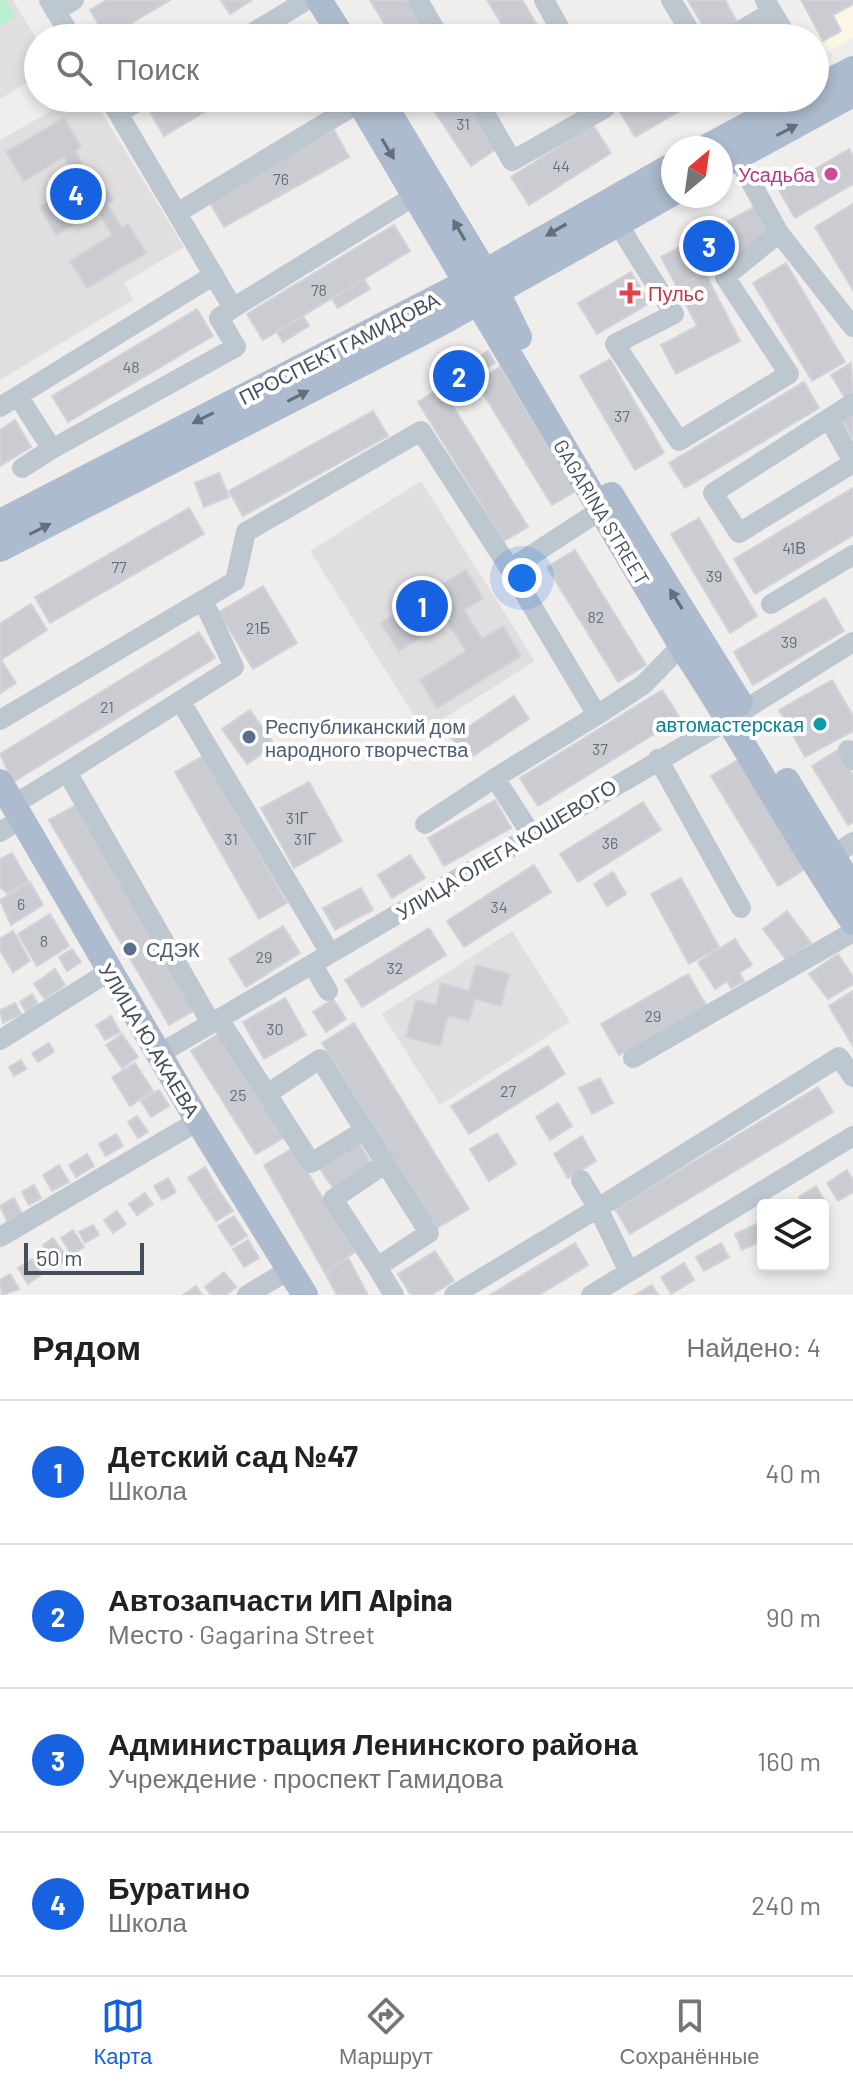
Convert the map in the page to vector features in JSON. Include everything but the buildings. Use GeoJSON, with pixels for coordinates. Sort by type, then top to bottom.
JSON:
{"type":"FeatureCollection","features":[{"type":"Feature","properties":{"kind":"main road"},"geometry":{"type":"LineString","coordinates":[[829,87],[853,69]]}},
{"type":"Feature","properties":{"kind":"main road","name":"GAGARINA STREET"},"geometry":{"type":"LineString","coordinates":[[373,112],[416,195],[482,287]]}},
{"type":"Feature","properties":{"kind":"main road","name":"GAGARINA STREET"},"geometry":{"type":"LineString","coordinates":[[374,112],[482,287],[688,639],[737,714],[842,850],[853,889]]}},
{"type":"Feature","properties":{"kind":"main road"},"geometry":{"type":"LineString","coordinates":[[733,145],[789,112]]}},
{"type":"Feature","properties":{"kind":"main road","name":"ПРОСПЕКТ ГАМИДОВА"},"geometry":{"type":"LineString","coordinates":[[0,549],[482,287],[611,213],[661,174]]}},
{"type":"Feature","properties":{"kind":"main road","name":"ПРОСПЕКТ ГАМИДОВА"},"geometry":{"type":"LineString","coordinates":[[611,213],[661,197]]}},
{"type":"Feature","properties":{"kind":"main road","name":"ПРОСПЕКТ ГАМИДОВА"},"geometry":{"type":"LineString","coordinates":[[0,522],[482,287]]}},
{"type":"Feature","properties":{"kind":"main road","name":"GAGARINA STREET"},"geometry":{"type":"LineString","coordinates":[[737,714],[816,868],[853,922]]}},
{"type":"Feature","properties":{"kind":"main road","name":"УЛИЦА Ю.АКАЕВА"},"geometry":{"type":"LineString","coordinates":[[0,782],[11,819],[110,971],[305,1295]]}},
{"type":"Feature","properties":{"kind":"street"},"geometry":{"type":"LineString","coordinates":[[63,24],[52,6],[74,0]]}},
{"type":"Feature","properties":{"kind":"street"},"geometry":{"type":"LineString","coordinates":[[418,0],[432,24]]}},
{"type":"Feature","properties":{"kind":"street"},"geometry":{"type":"LineString","coordinates":[[544,0],[557,24]]}},
{"type":"Feature","properties":{"kind":"street"},"geometry":{"type":"LineString","coordinates":[[671,0],[686,24]]}},
{"type":"Feature","properties":{"kind":"street"},"geometry":{"type":"LineString","coordinates":[[745,24],[770,4],[781,24]]}},
{"type":"Feature","properties":{"kind":"street"},"geometry":{"type":"LineString","coordinates":[[281,24],[316,11]]}},
{"type":"Feature","properties":{"kind":"street"},"geometry":{"type":"LineString","coordinates":[[117,112],[233,308]]}},
{"type":"Feature","properties":{"kind":"street"},"geometry":{"type":"LineString","coordinates":[[177,213],[344,112]]}},
{"type":"Feature","properties":{"kind":"street"},"geometry":{"type":"LineString","coordinates":[[484,112],[512,161],[591,112]]}},
{"type":"Feature","properties":{"kind":"street"},"geometry":{"type":"LineString","coordinates":[[733,168],[779,233],[850,316]]}},
{"type":"Feature","properties":{"kind":"street"},"geometry":{"type":"LineString","coordinates":[[22,468],[236,347],[219,318],[416,195]]}},
{"type":"Feature","properties":{"kind":"street"},"geometry":{"type":"LineString","coordinates":[[611,213],[674,314],[615,344],[679,441],[789,374],[725,277],[779,233]]}},
{"type":"Feature","properties":{"kind":"street"},"geometry":{"type":"LineString","coordinates":[[52,449],[9,402],[214,275]]}},
{"type":"Feature","properties":{"kind":"street"},"geometry":{"type":"LineString","coordinates":[[829,419],[853,463],[739,533],[713,493],[853,403]]}},
{"type":"Feature","properties":{"kind":"street"},"geometry":{"type":"LineString","coordinates":[[0,720],[235,581],[246,532],[421,431],[510,569],[597,715]]}},
{"type":"Feature","properties":{"kind":"street"},"geometry":{"type":"LineString","coordinates":[[510,569],[608,506]]}},
{"type":"Feature","properties":{"kind":"street"},"geometry":{"type":"LineString","coordinates":[[771,604],[853,555]]}},
{"type":"Feature","properties":{"kind":"street"},"geometry":{"type":"LineString","coordinates":[[11,819],[67,772],[234,667],[203,600]]}},
{"type":"Feature","properties":{"kind":"street"},"geometry":{"type":"LineString","coordinates":[[425,824],[643,685],[688,639]]}},
{"type":"Feature","properties":{"kind":"street","name":"УЛИЦА ОЛЕГА КОШЕВОГО"},"geometry":{"type":"LineString","coordinates":[[159,1054],[737,714],[853,642]]}},
{"type":"Feature","properties":{"kind":"street"},"geometry":{"type":"LineString","coordinates":[[181,702],[330,953]]}},
{"type":"Feature","properties":{"kind":"street"},"geometry":{"type":"LineString","coordinates":[[658,759],[741,908]]}},
{"type":"Feature","properties":{"kind":"street"},"geometry":{"type":"LineString","coordinates":[[67,772],[215,1021],[311,1163],[365,1130]]}},
{"type":"Feature","properties":{"kind":"street"},"geometry":{"type":"LineString","coordinates":[[495,778],[531,834]]}},
{"type":"Feature","properties":{"kind":"street"},"geometry":{"type":"LineString","coordinates":[[633,1058],[853,932]]}},
{"type":"Feature","properties":{"kind":"street"},"geometry":{"type":"LineString","coordinates":[[312,964],[328,991]]}},
{"type":"Feature","properties":{"kind":"street"},"geometry":{"type":"LineString","coordinates":[[0,1040],[110,971]]}},
{"type":"Feature","properties":{"kind":"street"},"geometry":{"type":"LineString","coordinates":[[454,1295],[839,1057],[853,1077]]}},
{"type":"Feature","properties":{"kind":"street"},"geometry":{"type":"LineString","coordinates":[[267,1094],[320,1059],[429,1233],[377,1267]]}},
{"type":"Feature","properties":{"kind":"street"},"geometry":{"type":"LineString","coordinates":[[0,1237],[198,1121]]}},
{"type":"Feature","properties":{"kind":"street"},"geometry":{"type":"LineString","coordinates":[[591,1295],[853,1136]]}},
{"type":"Feature","properties":{"kind":"street"},"geometry":{"type":"LineString","coordinates":[[385,1164],[333,1199],[394,1295]]}},
{"type":"Feature","properties":{"kind":"street"},"geometry":{"type":"LineString","coordinates":[[581,1180],[629,1272]]}},
{"type":"Feature","properties":{"kind":"street"},"geometry":{"type":"LineString","coordinates":[[247,1295],[289,1270]]}},
{"type":"Feature","properties":{"kind":"shaded area"},"geometry":{"type":"Polygon","coordinates":[[[0,0],[13,0],[27,24],[24,24],[24,84],[0,99],[0,0]]]}},
{"type":"Feature","properties":{"kind":"shaded area"},"geometry":{"type":"Polygon","coordinates":[[[798,0],[853,0],[853,38],[829,51],[829,24],[811,24],[798,0]]]}},
{"type":"Feature","properties":{"kind":"shaded area"},"geometry":{"type":"Polygon","coordinates":[[[49,112],[102,112],[184,247],[124,283],[133,300],[0,380],[0,140],[49,112]]]}},
{"type":"Feature","properties":{"kind":"shaded area"},"geometry":{"type":"Polygon","coordinates":[[[421,481],[535,661],[424,731],[310,551],[421,481]]]}},
{"type":"Feature","properties":{"kind":"shaded area"},"geometry":{"type":"Polygon","coordinates":[[[512,931],[570,1022],[440,1105],[382,1014],[512,931]]]}},
{"type":"Feature","properties":{"kind":"green space"},"geometry":{"type":"Polygon","coordinates":[[[0,0],[6,0],[16,16],[0,26],[0,0]]]}},
{"type":"Feature","properties":{"kind":"place","name":"Усадьба"},"geometry":{"type":"Point","coordinates":[831,174]}},
{"type":"Feature","properties":{"kind":"place","name":"Буратино"},"geometry":{"type":"Point","coordinates":[76,194]}},
{"type":"Feature","properties":{"kind":"place","name":"Администрация Ленинского района"},"geometry":{"type":"Point","coordinates":[709,246]}},
{"type":"Feature","properties":{"kind":"place","name":"Пульс"},"geometry":{"type":"Point","coordinates":[630,293]}},
{"type":"Feature","properties":{"kind":"place","name":"Автозапчасти ИП Alpina"},"geometry":{"type":"Point","coordinates":[459,376]}},
{"type":"Feature","properties":{"kind":"place","name":"Детский сад №47"},"geometry":{"type":"Point","coordinates":[422,606]}},
{"type":"Feature","properties":{"kind":"place","name":"автомастерская"},"geometry":{"type":"Point","coordinates":[820,724]}},
{"type":"Feature","properties":{"kind":"place","name":"Республиканский дом народного творчества"},"geometry":{"type":"Point","coordinates":[249,737]}},
{"type":"Feature","properties":{"kind":"place","name":"СДЭК"},"geometry":{"type":"Point","coordinates":[130,949]}}]}
